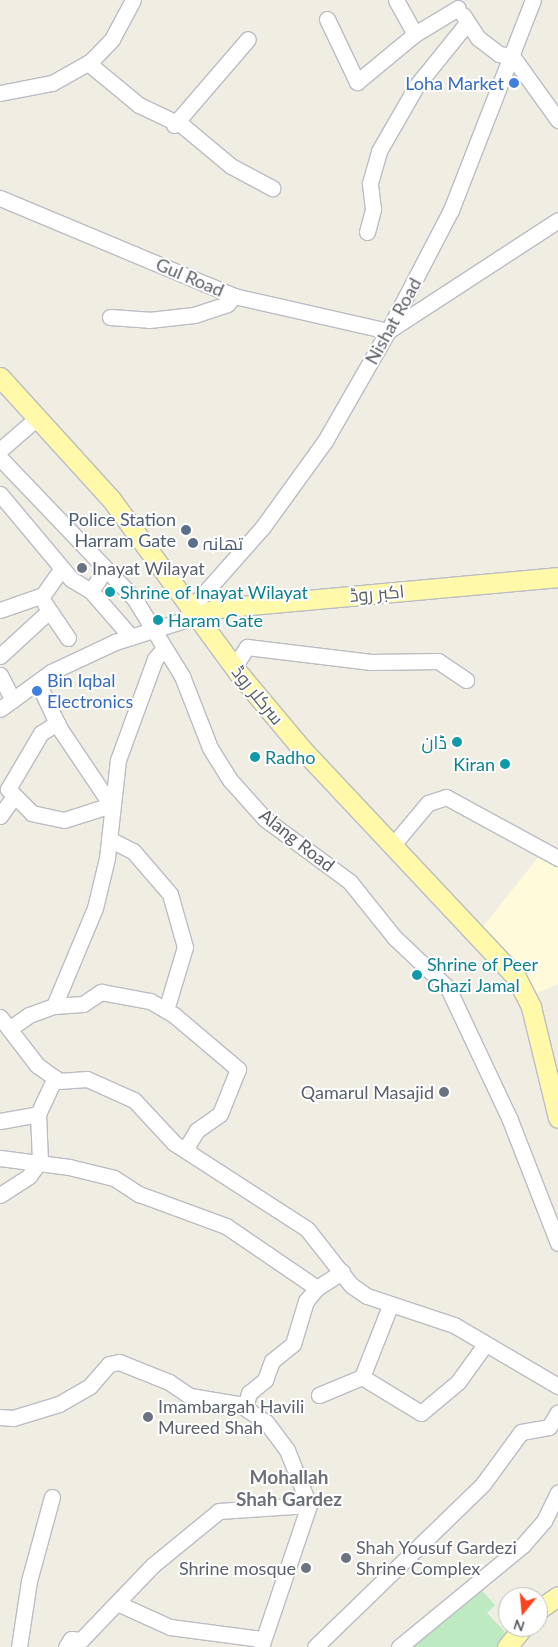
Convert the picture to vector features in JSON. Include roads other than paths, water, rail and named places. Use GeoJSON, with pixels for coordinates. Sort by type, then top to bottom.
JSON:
{"type":"FeatureCollection","features":[{"type":"Feature","properties":{"kind":"main road","name":"سرکلر روڈ"},"geometry":{"type":"LineString","coordinates":[[0,378],[110,498],[234,667],[392,846],[516,977],[531,1007],[552,1076],[558,1118]]}},
{"type":"Feature","properties":{"kind":"main road","name":"اکبر روڈ"},"geometry":{"type":"LineString","coordinates":[[194,612],[218,608],[558,578]]}},
{"type":"Feature","properties":{"kind":"main road"},"geometry":{"type":"LineString","coordinates":[[507,1647],[515,1637]]}},
{"type":"Feature","properties":{"kind":"street"},"geometry":{"type":"LineString","coordinates":[[0,93],[52,83],[88,63],[112,39],[130,7],[144,0]]}},
{"type":"Feature","properties":{"kind":"street"},"geometry":{"type":"LineString","coordinates":[[396,0],[415,34]]}},
{"type":"Feature","properties":{"kind":"street","name":"Nishat Road"},"geometry":{"type":"LineString","coordinates":[[194,612],[262,528],[325,441],[388,331],[451,210],[533,0]]}},
{"type":"Feature","properties":{"kind":"street"},"geometry":{"type":"LineString","coordinates":[[327,19],[357,82],[415,34],[457,4],[478,38],[499,54],[512,56],[558,120]]}},
{"type":"Feature","properties":{"kind":"street"},"geometry":{"type":"LineString","coordinates":[[367,232],[373,209],[370,183],[379,151],[417,85],[467,23]]}},
{"type":"Feature","properties":{"kind":"street"},"geometry":{"type":"LineString","coordinates":[[174,125],[248,39]]}},
{"type":"Feature","properties":{"kind":"street"},"geometry":{"type":"LineString","coordinates":[[88,63],[139,105],[174,125],[183,126],[231,166],[272,188]]}},
{"type":"Feature","properties":{"kind":"street","name":"Gul Road"},"geometry":{"type":"LineString","coordinates":[[0,198],[234,296],[388,331]]}},
{"type":"Feature","properties":{"kind":"street"},"geometry":{"type":"LineString","coordinates":[[388,331],[558,220]]}},
{"type":"Feature","properties":{"kind":"street"},"geometry":{"type":"LineString","coordinates":[[110,317],[149,320],[194,315],[227,304],[234,296]]}},
{"type":"Feature","properties":{"kind":"street"},"geometry":{"type":"LineString","coordinates":[[0,450],[38,418]]}},
{"type":"Feature","properties":{"kind":"street","name":"Alang Road"},"geometry":{"type":"LineString","coordinates":[[3,469],[134,598],[182,676],[210,748],[231,781],[265,819],[350,882],[394,937],[448,988],[510,1120],[558,1243]]}},
{"type":"Feature","properties":{"kind":"street"},"geometry":{"type":"LineString","coordinates":[[0,494],[62,568],[91,590],[131,637]]}},
{"type":"Feature","properties":{"kind":"street"},"geometry":{"type":"LineString","coordinates":[[0,610],[42,595],[62,568]]}},
{"type":"Feature","properties":{"kind":"street"},"geometry":{"type":"LineString","coordinates":[[91,590],[105,570]]}},
{"type":"Feature","properties":{"kind":"street"},"geometry":{"type":"LineString","coordinates":[[42,595],[48,612],[68,638]]}},
{"type":"Feature","properties":{"kind":"street"},"geometry":{"type":"LineString","coordinates":[[0,656],[48,612]]}},
{"type":"Feature","properties":{"kind":"street"},"geometry":{"type":"LineString","coordinates":[[0,709],[38,682],[131,637],[194,612]]}},
{"type":"Feature","properties":{"kind":"street"},"geometry":{"type":"LineString","coordinates":[[234,667],[247,647],[371,662],[438,661],[466,680]]}},
{"type":"Feature","properties":{"kind":"street"},"geometry":{"type":"LineString","coordinates":[[54,1006],[95,908],[108,839],[118,760],[155,659],[164,648]]}},
{"type":"Feature","properties":{"kind":"street"},"geometry":{"type":"LineString","coordinates":[[0,675],[13,700]]}},
{"type":"Feature","properties":{"kind":"street"},"geometry":{"type":"LineString","coordinates":[[38,682],[57,723],[111,805]]}},
{"type":"Feature","properties":{"kind":"street"},"geometry":{"type":"LineString","coordinates":[[57,723],[41,733],[8,789],[32,813],[64,820],[111,805]]}},
{"type":"Feature","properties":{"kind":"street"},"geometry":{"type":"LineString","coordinates":[[0,816],[14,796]]}},
{"type":"Feature","properties":{"kind":"street"},"geometry":{"type":"LineString","coordinates":[[392,846],[428,803],[446,797],[558,858]]}},
{"type":"Feature","properties":{"kind":"street"},"geometry":{"type":"LineString","coordinates":[[108,839],[133,851],[170,894],[185,947],[166,1010]]}},
{"type":"Feature","properties":{"kind":"street"},"geometry":{"type":"LineString","coordinates":[[185,1150],[197,1130],[220,1114],[238,1069],[166,1010],[150,1001],[101,992],[82,1004],[54,1006],[4,1023],[37,1065],[54,1078],[87,1079],[134,1100],[185,1150],[307,1229],[342,1272],[350,1285],[390,1306],[454,1325],[484,1346],[558,1386]]}},
{"type":"Feature","properties":{"kind":"street"},"geometry":{"type":"LineString","coordinates":[[0,1195],[29,1176],[40,1161],[38,1114],[54,1078]]}},
{"type":"Feature","properties":{"kind":"street"},"geometry":{"type":"LineString","coordinates":[[0,1122],[38,1114]]}},
{"type":"Feature","properties":{"kind":"street"},"geometry":{"type":"LineString","coordinates":[[0,1158],[40,1161],[114,1178],[139,1194],[218,1222],[317,1288]]}},
{"type":"Feature","properties":{"kind":"street"},"geometry":{"type":"LineString","coordinates":[[244,1407],[249,1393],[265,1380],[272,1361],[293,1344],[306,1301],[317,1288],[342,1272]]}},
{"type":"Feature","properties":{"kind":"street"},"geometry":{"type":"LineString","coordinates":[[319,1395],[362,1377],[390,1306]]}},
{"type":"Feature","properties":{"kind":"street"},"geometry":{"type":"LineString","coordinates":[[362,1377],[421,1413],[458,1382],[484,1346]]}},
{"type":"Feature","properties":{"kind":"street"},"geometry":{"type":"LineString","coordinates":[[0,1417],[13,1418],[59,1404],[90,1386],[110,1364],[119,1362],[169,1382],[190,1396],[244,1407],[266,1422],[287,1450],[309,1505],[261,1643],[170,1627],[117,1603]]}},
{"type":"Feature","properties":{"kind":"street"},"geometry":{"type":"LineString","coordinates":[[315,1647],[482,1484],[521,1432],[549,1427],[558,1412]]}},
{"type":"Feature","properties":{"kind":"street"},"geometry":{"type":"LineString","coordinates":[[399,1647],[523,1545],[544,1521],[558,1492]]}},
{"type":"Feature","properties":{"kind":"street"},"geometry":{"type":"LineString","coordinates":[[19,1647],[29,1581],[52,1497]]}},
{"type":"Feature","properties":{"kind":"street"},"geometry":{"type":"LineString","coordinates":[[66,1647],[72,1639],[81,1640],[153,1565],[219,1512],[309,1505]]}},
{"type":"Feature","properties":{"kind":"place","name":"Loha Market"},"geometry":{"type":"Point","coordinates":[514,83]}},
{"type":"Feature","properties":{"kind":"place","name":"Police Station Harram Gate"},"geometry":{"type":"Point","coordinates":[186,530]}},
{"type":"Feature","properties":{"kind":"place","name":"تھانہ"},"geometry":{"type":"Point","coordinates":[193,543]}},
{"type":"Feature","properties":{"kind":"place","name":"Inayat Wilayat"},"geometry":{"type":"Point","coordinates":[82,568]}},
{"type":"Feature","properties":{"kind":"place","name":"Shrine of Inayat Wilayat"},"geometry":{"type":"Point","coordinates":[110,592]}},
{"type":"Feature","properties":{"kind":"place","name":"Haram Gate"},"geometry":{"type":"Point","coordinates":[158,620]}},
{"type":"Feature","properties":{"kind":"place","name":"Bin Iqbal Electronics"},"geometry":{"type":"Point","coordinates":[37,691]}},
{"type":"Feature","properties":{"kind":"place","name":"ڈان"},"geometry":{"type":"Point","coordinates":[457,742]}},
{"type":"Feature","properties":{"kind":"place","name":"Radho"},"geometry":{"type":"Point","coordinates":[255,757]}},
{"type":"Feature","properties":{"kind":"place","name":"Kiran"},"geometry":{"type":"Point","coordinates":[505,764]}},
{"type":"Feature","properties":{"kind":"place","name":"Shrine of Peer Ghazi Jamal"},"geometry":{"type":"Point","coordinates":[417,975]}},
{"type":"Feature","properties":{"kind":"place","name":"Qamarul Masajid"},"geometry":{"type":"Point","coordinates":[444,1092]}},
{"type":"Feature","properties":{"kind":"place","name":"Imambargah Havili Mureed Shah"},"geometry":{"type":"Point","coordinates":[148,1417]}},
{"type":"Feature","properties":{"kind":"place","name":"Shah Yousuf Gardezi Shrine Complex"},"geometry":{"type":"Point","coordinates":[346,1558]}},
{"type":"Feature","properties":{"kind":"place","name":"Shrine mosque"},"geometry":{"type":"Point","coordinates":[306,1568]}},
{"type":"Feature","properties":{"kind":"district","name":"Mohallah Shah Gardez"},"geometry":{"type":"Point","coordinates":[289,1488]}}]}
